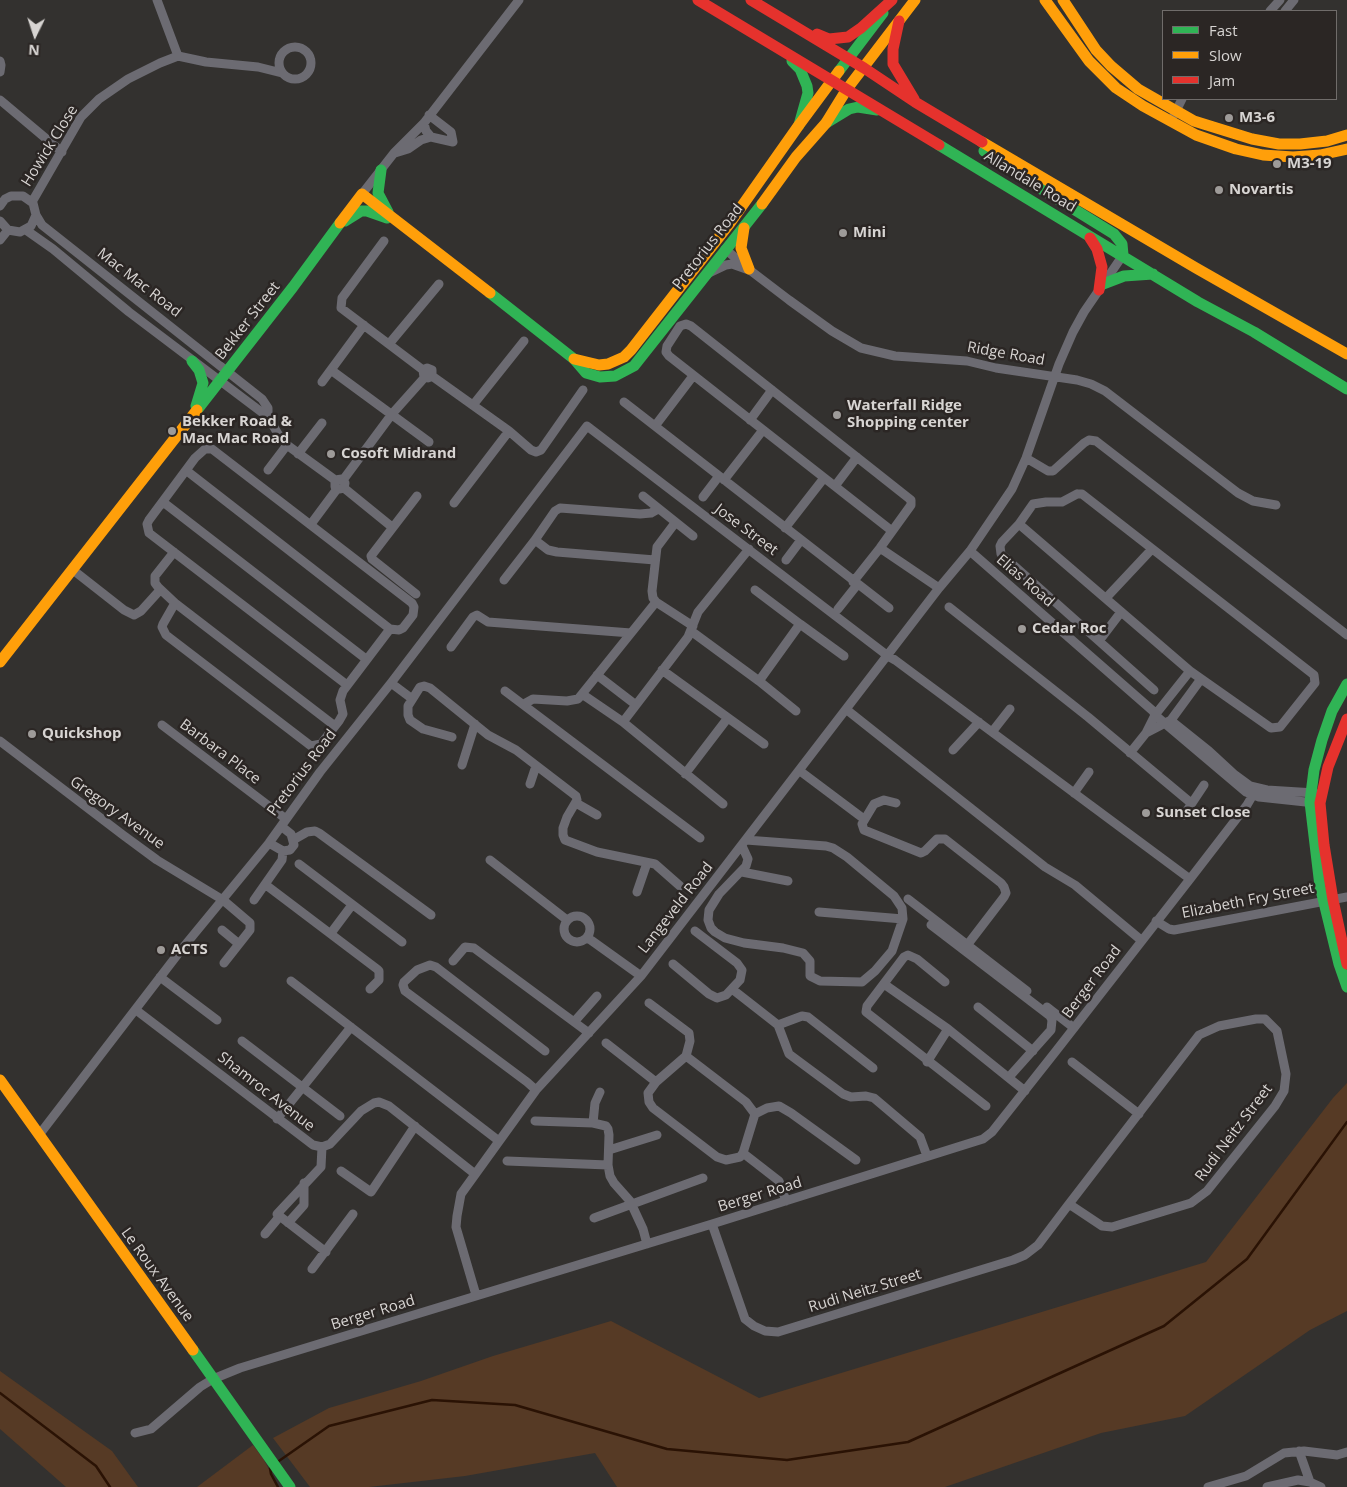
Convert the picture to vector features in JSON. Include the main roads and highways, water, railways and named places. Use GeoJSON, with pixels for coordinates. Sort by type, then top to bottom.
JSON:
{"type":"FeatureCollection","features":[{"type":"Feature","properties":{"kind":"main road","name":"Allandale Road"},"geometry":{"type":"LineString","coordinates":[[698,0],[1198,302],[1254,332],[1347,389]]}},
{"type":"Feature","properties":{"kind":"main road","name":"Allandale Road"},"geometry":{"type":"LineString","coordinates":[[751,0],[864,68],[915,102],[1196,268],[1347,354]]}},
{"type":"Feature","properties":{"kind":"main road"},"geometry":{"type":"LineString","coordinates":[[783,19],[829,38],[843,39],[861,28],[893,0]]}},
{"type":"Feature","properties":{"kind":"main road","name":"Pretorius Road"},"geometry":{"type":"LineString","coordinates":[[574,359],[599,365],[624,357],[692,273],[799,125],[893,0]]}},
{"type":"Feature","properties":{"kind":"main road","name":"Pretorius Road"},"geometry":{"type":"LineString","coordinates":[[362,194],[574,359],[586,373],[610,377],[624,373],[634,366],[725,249],[745,227],[796,157],[826,123],[847,90],[916,0]]}},
{"type":"Feature","properties":{"kind":"main road"},"geometry":{"type":"LineString","coordinates":[[1045,0],[1089,61],[1116,88],[1161,105]]}},
{"type":"Feature","properties":{"kind":"main road"},"geometry":{"type":"LineString","coordinates":[[1063,0],[1101,56],[1138,89],[1173,116],[1216,143],[1263,155],[1293,157],[1320,155],[1347,149]]}},
{"type":"Feature","properties":{"kind":"main road"},"geometry":{"type":"LineString","coordinates":[[899,21],[893,49],[893,64],[915,102]]}},
{"type":"Feature","properties":{"kind":"main road"},"geometry":{"type":"LineString","coordinates":[[784,53],[800,69],[806,80],[808,93],[799,125]]}},
{"type":"Feature","properties":{"kind":"main road"},"geometry":{"type":"LineString","coordinates":[[826,123],[841,112],[858,108],[882,111]]}},
{"type":"Feature","properties":{"kind":"main road"},"geometry":{"type":"LineString","coordinates":[[1173,116],[1252,139],[1279,144],[1326,141],[1347,135]]}},
{"type":"Feature","properties":{"kind":"main road"},"geometry":{"type":"LineString","coordinates":[[952,123],[967,139],[1017,174],[1114,234],[1122,244],[1123,255]]}},
{"type":"Feature","properties":{"kind":"main road"},"geometry":{"type":"LineString","coordinates":[[381,170],[378,193],[394,218]]}},
{"type":"Feature","properties":{"kind":"main road","name":"Bekker Street"},"geometry":{"type":"LineString","coordinates":[[0,662],[294,287],[362,194]]}},
{"type":"Feature","properties":{"kind":"main road"},"geometry":{"type":"LineString","coordinates":[[337,226],[361,211],[394,218]]}},
{"type":"Feature","properties":{"kind":"main road"},"geometry":{"type":"LineString","coordinates":[[745,227],[741,248],[750,270]]}},
{"type":"Feature","properties":{"kind":"main road"},"geometry":{"type":"LineString","coordinates":[[1088,235],[1097,249],[1102,267],[1101,287],[1124,276],[1154,274]]}},
{"type":"Feature","properties":{"kind":"main road"},"geometry":{"type":"LineString","coordinates":[[692,273],[712,255],[725,249]]}},
{"type":"Feature","properties":{"kind":"main road"},"geometry":{"type":"LineString","coordinates":[[192,361],[199,370],[203,383],[192,417]]}},
{"type":"Feature","properties":{"kind":"main road"},"geometry":{"type":"LineString","coordinates":[[1347,684],[1332,711],[1322,740],[1316,798],[1324,845],[1328,900],[1339,964],[1347,987]]}},
{"type":"Feature","properties":{"kind":"main road"},"geometry":{"type":"LineString","coordinates":[[1316,798],[1336,742],[1347,719]]}},
{"type":"Feature","properties":{"kind":"main road"},"geometry":{"type":"LineString","coordinates":[[1328,900],[1347,964]]}},
{"type":"Feature","properties":{"kind":"main road","name":"Le Roux Avenue"},"geometry":{"type":"LineString","coordinates":[[0,1080],[290,1487]]}},
{"type":"Feature","properties":{"kind":"waterway"},"geometry":{"type":"LineString","coordinates":[[276,1463],[329,1426],[432,1400],[515,1405],[667,1449],[787,1460],[908,1442],[1164,1326],[1247,1259],[1347,1122]]}},
{"type":"Feature","properties":{"kind":"waterway"},"geometry":{"type":"LineString","coordinates":[[0,1393],[96,1466],[110,1487]]}},
{"type":"Feature","properties":{"kind":"waterway"},"geometry":{"type":"LineString","coordinates":[[270,1468],[278,1487]]}},
{"type":"Feature","properties":{"kind":"place","name":"M3-6"},"geometry":{"type":"Point","coordinates":[1229,118]}},
{"type":"Feature","properties":{"kind":"place","name":"M3-19"},"geometry":{"type":"Point","coordinates":[1277,164]}},
{"type":"Feature","properties":{"kind":"place","name":"Novartis"},"geometry":{"type":"Point","coordinates":[1219,190]}},
{"type":"Feature","properties":{"kind":"place","name":"Mini"},"geometry":{"type":"Point","coordinates":[843,233]}},
{"type":"Feature","properties":{"kind":"place","name":"Waterfall Ridge Shopping center"},"geometry":{"type":"Point","coordinates":[837,415]}},
{"type":"Feature","properties":{"kind":"place","name":"Bekker Road & Mac Mac Road"},"geometry":{"type":"Point","coordinates":[172,431]}},
{"type":"Feature","properties":{"kind":"place","name":"Cosoft Midrand"},"geometry":{"type":"Point","coordinates":[331,454]}},
{"type":"Feature","properties":{"kind":"place","name":"Cedar Roc"},"geometry":{"type":"Point","coordinates":[1022,629]}},
{"type":"Feature","properties":{"kind":"place","name":"Quickshop"},"geometry":{"type":"Point","coordinates":[32,734]}},
{"type":"Feature","properties":{"kind":"place","name":"Sunset Close"},"geometry":{"type":"Point","coordinates":[1146,813]}},
{"type":"Feature","properties":{"kind":"place","name":"ACTS"},"geometry":{"type":"Point","coordinates":[161,950]}}]}
